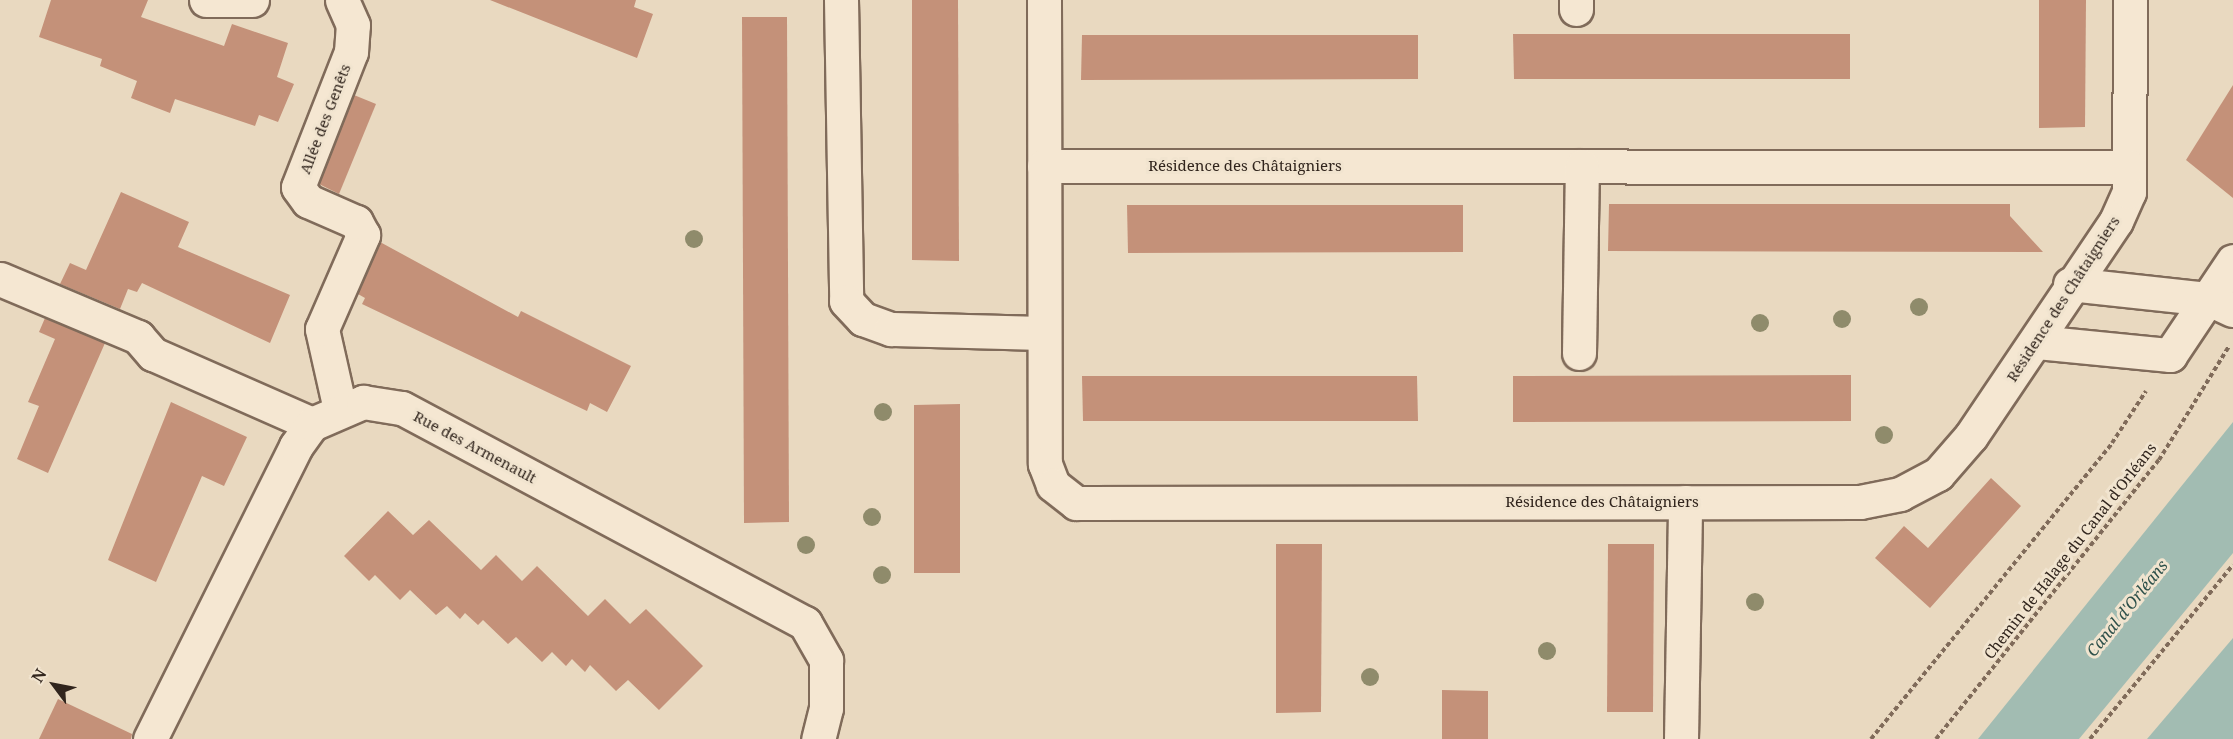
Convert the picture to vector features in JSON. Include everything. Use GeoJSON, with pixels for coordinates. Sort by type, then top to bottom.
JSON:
{"type":"FeatureCollection","features":[{"type":"Feature","properties":{"kind":"street"},"geometry":{"type":"LineString","coordinates":[[206,0],[252,0]]}},
{"type":"Feature","properties":{"kind":"street","name":"Allée des Genêts"},"geometry":{"type":"LineString","coordinates":[[326,417],[322,329],[363,235],[356,222],[308,201],[298,188],[351,52],[353,25],[342,0]]}},
{"type":"Feature","properties":{"kind":"street"},"geometry":{"type":"LineString","coordinates":[[841,0],[846,301],[863,319],[891,329],[1044,333]]}},
{"type":"Feature","properties":{"kind":"street","name":"Résidence des Châtaigniers"},"geometry":{"type":"LineString","coordinates":[[1044,0],[1045,464],[1053,485],[1076,503],[1860,502],[1900,494],[1938,474],[2037,342],[2070,284],[2116,221],[2129,192],[2130,0]]}},
{"type":"Feature","properties":{"kind":"street","name":"Résidence des Châtaigniers"},"geometry":{"type":"LineString","coordinates":[[1044,166],[2129,167]]}},
{"type":"Feature","properties":{"kind":"street"},"geometry":{"type":"LineString","coordinates":[[1579,353],[1582,166]]}},
{"type":"Feature","properties":{"kind":"street"},"geometry":{"type":"LineString","coordinates":[[2037,342],[2170,355],[2221,304],[2233,261]]}},
{"type":"Feature","properties":{"kind":"street"},"geometry":{"type":"LineString","coordinates":[[0,279],[138,337],[153,354],[326,417],[296,446],[150,739]]}},
{"type":"Feature","properties":{"kind":"street"},"geometry":{"type":"LineString","coordinates":[[2070,284],[2221,304]]}},
{"type":"Feature","properties":{"kind":"street","name":"Rue des Armenault"},"geometry":{"type":"LineString","coordinates":[[326,417],[363,402],[402,408],[805,623],[826,660],[826,708],[818,739]]}},
{"type":"Feature","properties":{"kind":"street"},"geometry":{"type":"LineString","coordinates":[[1681,739],[1685,502]]}},
{"type":"Feature","properties":{"kind":"path","name":"Chemin de Halage du Canal d'Orléans"},"geometry":{"type":"LineString","coordinates":[[1936,739],[2159,460],[2233,340]]}},
{"type":"Feature","properties":{"kind":"path"},"geometry":{"type":"LineString","coordinates":[[1872,739],[2112,443],[2170,355]]}},
{"type":"Feature","properties":{"kind":"path"},"geometry":{"type":"LineString","coordinates":[[2090,739],[2233,565]]}},
{"type":"Feature","properties":{"kind":"water","name":"Canal d'Orléans"},"geometry":{"type":"Polygon","coordinates":[[[2233,422],[2233,553],[2079,739],[1978,739],[2233,422]]]}},
{"type":"Feature","properties":{"kind":"water"},"geometry":{"type":"Polygon","coordinates":[[[2233,638],[2233,739],[2147,739],[2233,638]]]}},
{"type":"Feature","properties":{"kind":"building"},"geometry":{"type":"Polygon","coordinates":[[[51,0],[148,0],[141,17],[224,46],[232,24],[288,43],[277,77],[294,84],[278,122],[259,115],[255,126],[175,99],[170,113],[131,98],[137,81],[100,66],[102,59],[39,37],[51,0]]]}},
{"type":"Feature","properties":{"kind":"building"},"geometry":{"type":"Polygon","coordinates":[[[490,0],[636,0],[634,7],[653,14],[637,58],[490,0]]]}},
{"type":"Feature","properties":{"kind":"building"},"geometry":{"type":"Polygon","coordinates":[[[912,0],[958,0],[959,261],[912,260],[912,0]]]}},
{"type":"Feature","properties":{"kind":"building"},"geometry":{"type":"Polygon","coordinates":[[[2039,0],[2086,0],[2085,127],[2039,128],[2039,0]]]}},
{"type":"Feature","properties":{"kind":"building"},"geometry":{"type":"Polygon","coordinates":[[[742,17],[787,17],[789,522],[744,523],[742,17]]]}},
{"type":"Feature","properties":{"kind":"building"},"geometry":{"type":"Polygon","coordinates":[[[1513,34],[1850,34],[1850,79],[1514,79],[1513,34]]]}},
{"type":"Feature","properties":{"kind":"building"},"geometry":{"type":"Polygon","coordinates":[[[1082,35],[1418,35],[1418,79],[1081,80],[1082,35]]]}},
{"type":"Feature","properties":{"kind":"building"},"geometry":{"type":"Polygon","coordinates":[[[2233,85],[2233,198],[2186,160],[2233,85]]]}},
{"type":"Feature","properties":{"kind":"building"},"geometry":{"type":"Polygon","coordinates":[[[354,95],[376,104],[339,194],[319,184],[354,95]]]}},
{"type":"Feature","properties":{"kind":"building"},"geometry":{"type":"Polygon","coordinates":[[[121,192],[189,222],[178,247],[290,295],[270,343],[142,283],[137,292],[128,289],[120,309],[60,284],[70,263],[86,270],[121,192]]]}},
{"type":"Feature","properties":{"kind":"building"},"geometry":{"type":"Polygon","coordinates":[[[1609,204],[2010,204],[2010,216],[2043,252],[1608,251],[1609,204]]]}},
{"type":"Feature","properties":{"kind":"building"},"geometry":{"type":"Polygon","coordinates":[[[1127,205],[1463,205],[1463,252],[1128,253],[1127,205]]]}},
{"type":"Feature","properties":{"kind":"building"},"geometry":{"type":"Polygon","coordinates":[[[380,242],[518,317],[521,311],[631,366],[607,412],[590,403],[587,411],[362,304],[365,298],[358,294],[380,242]]]}},
{"type":"Feature","properties":{"kind":"building"},"geometry":{"type":"Polygon","coordinates":[[[45,318],[105,343],[48,473],[17,459],[39,406],[28,402],[55,339],[39,332],[45,318]]]}},
{"type":"Feature","properties":{"kind":"building"},"geometry":{"type":"Polygon","coordinates":[[[1851,375],[1851,421],[1513,422],[1513,376],[1851,375]]]}},
{"type":"Feature","properties":{"kind":"building"},"geometry":{"type":"Polygon","coordinates":[[[1082,376],[1417,376],[1418,421],[1083,421],[1082,376]]]}},
{"type":"Feature","properties":{"kind":"building"},"geometry":{"type":"Polygon","coordinates":[[[171,402],[247,437],[224,486],[202,476],[156,582],[108,560],[171,402]]]}},
{"type":"Feature","properties":{"kind":"building"},"geometry":{"type":"Polygon","coordinates":[[[960,404],[960,573],[914,573],[914,405],[960,404]]]}},
{"type":"Feature","properties":{"kind":"building"},"geometry":{"type":"Polygon","coordinates":[[[1991,478],[2021,506],[1930,608],[1875,558],[1904,526],[1928,548],[1991,478]]]}},
{"type":"Feature","properties":{"kind":"building"},"geometry":{"type":"Polygon","coordinates":[[[388,511],[413,535],[429,520],[481,570],[496,555],[522,581],[537,566],[588,616],[605,599],[630,624],[646,609],[703,666],[659,710],[628,680],[616,691],[590,665],[585,672],[572,659],[566,666],[552,652],[542,662],[516,637],[508,644],[483,620],[478,625],[465,613],[460,619],[447,606],[436,615],[410,590],[400,600],[375,575],[369,581],[344,556],[388,511]]]}},
{"type":"Feature","properties":{"kind":"building"},"geometry":{"type":"Polygon","coordinates":[[[1276,544],[1322,544],[1321,712],[1276,713],[1276,544]]]}},
{"type":"Feature","properties":{"kind":"building"},"geometry":{"type":"Polygon","coordinates":[[[1608,544],[1654,544],[1653,712],[1607,712],[1608,544]]]}},
{"type":"Feature","properties":{"kind":"building"},"geometry":{"type":"Polygon","coordinates":[[[1442,690],[1488,691],[1488,739],[1442,739],[1442,690]]]}},
{"type":"Feature","properties":{"kind":"building"},"geometry":{"type":"Polygon","coordinates":[[[58,699],[132,734],[131,739],[39,739],[58,699]]]}}]}
